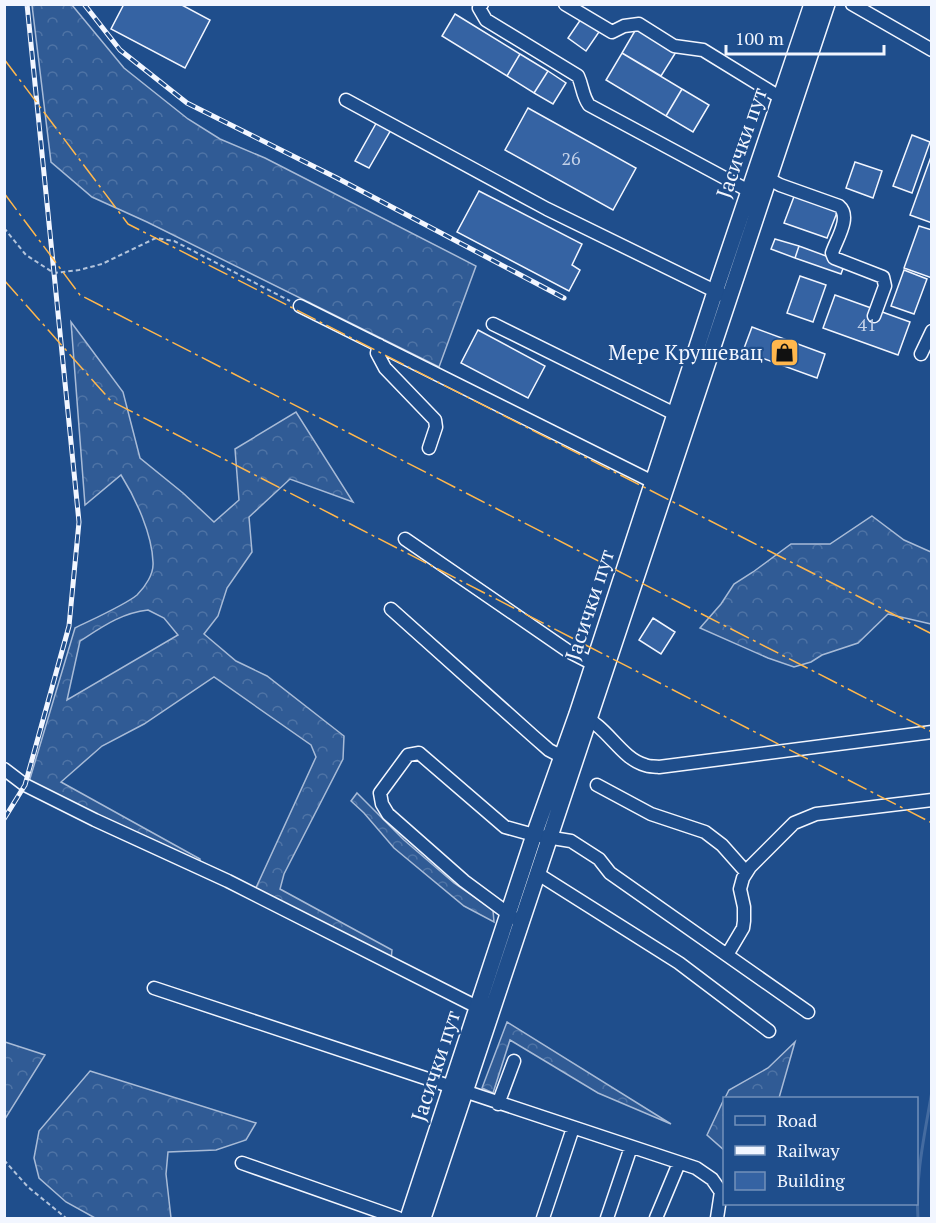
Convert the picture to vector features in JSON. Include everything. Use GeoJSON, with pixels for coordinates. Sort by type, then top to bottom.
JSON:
{"type":"FeatureCollection","features":[{"type":"Feature","properties":{"kind":"main road","name":"Јасички пут"},"geometry":{"type":"LineString","coordinates":[[682,418],[729,298],[747,219],[749,191],[812,4]]}},
{"type":"Feature","properties":{"kind":"main road","name":"Јасички пут"},"geometry":{"type":"LineString","coordinates":[[515,918],[538,874],[541,837],[576,764],[583,717],[682,418],[715,292],[747,219],[769,179],[827,4]]}},
{"type":"Feature","properties":{"kind":"main road"},"geometry":{"type":"LineString","coordinates":[[756,168],[769,179]]}},
{"type":"Feature","properties":{"kind":"main road","name":"Јасички пут"},"geometry":{"type":"LineString","coordinates":[[408,1218],[458,1089],[515,918],[541,837],[561,757],[583,717]]}},
{"type":"Feature","properties":{"kind":"main road","name":"Јасички пут"},"geometry":{"type":"LineString","coordinates":[[423,1218],[458,1089]]}},
{"type":"Feature","properties":{"kind":"lane"},"geometry":{"type":"LineString","coordinates":[[482,4],[479,8],[486,20],[578,76],[582,95],[589,105],[749,191]]}},
{"type":"Feature","properties":{"kind":"lane"},"geometry":{"type":"LineString","coordinates":[[565,4],[612,32],[624,26],[639,24],[674,46],[703,50],[794,105]]}},
{"type":"Feature","properties":{"kind":"lane"},"geometry":{"type":"LineString","coordinates":[[852,4],[931,48]]}},
{"type":"Feature","properties":{"kind":"lane"},"geometry":{"type":"LineString","coordinates":[[346,100],[547,209],[729,298]]}},
{"type":"Feature","properties":{"kind":"lane"},"geometry":{"type":"LineString","coordinates":[[769,179],[839,206],[843,210],[844,218],[832,253],[834,258],[883,277],[885,286],[874,316]]}},
{"type":"Feature","properties":{"kind":"lane"},"geometry":{"type":"LineString","coordinates":[[300,306],[660,486]]}},
{"type":"Feature","properties":{"kind":"lane"},"geometry":{"type":"LineString","coordinates":[[493,324],[682,418]]}},
{"type":"Feature","properties":{"kind":"lane"},"geometry":{"type":"LineString","coordinates":[[921,354],[932,331]]}},
{"type":"Feature","properties":{"kind":"lane"},"geometry":{"type":"LineString","coordinates":[[379,345],[377,353],[385,368],[435,420],[436,427],[429,448]]}},
{"type":"Feature","properties":{"kind":"lane"},"geometry":{"type":"LineString","coordinates":[[405,539],[568,651],[599,668]]}},
{"type":"Feature","properties":{"kind":"lane"},"geometry":{"type":"LineString","coordinates":[[391,609],[533,736],[561,757],[576,764]]}},
{"type":"Feature","properties":{"kind":"lane"},"geometry":{"type":"LineString","coordinates":[[583,717],[633,759],[645,765],[660,767],[932,732]]}},
{"type":"Feature","properties":{"kind":"lane"},"geometry":{"type":"LineString","coordinates":[[515,918],[464,881],[388,814],[381,804],[380,793],[408,755],[419,753],[505,827],[571,842],[590,854],[599,860],[610,873],[808,1011]]}},
{"type":"Feature","properties":{"kind":"lane"},"geometry":{"type":"LineString","coordinates":[[4,769],[25,785],[228,881],[484,1011]]}},
{"type":"Feature","properties":{"kind":"lane"},"geometry":{"type":"LineString","coordinates":[[597,785],[651,814],[705,832],[722,845],[746,872]]}},
{"type":"Feature","properties":{"kind":"lane"},"geometry":{"type":"LineString","coordinates":[[727,955],[743,928],[745,914],[740,889],[746,872],[788,828],[808,816],[932,800]]}},
{"type":"Feature","properties":{"kind":"lane"},"geometry":{"type":"LineString","coordinates":[[538,874],[679,963],[769,1031]]}},
{"type":"Feature","properties":{"kind":"lane"},"geometry":{"type":"LineString","coordinates":[[154,988],[702,1171],[721,1192],[717,1218]]}},
{"type":"Feature","properties":{"kind":"lane"},"geometry":{"type":"LineString","coordinates":[[498,1104],[514,1061]]}},
{"type":"Feature","properties":{"kind":"lane"},"geometry":{"type":"LineString","coordinates":[[543,1218],[573,1128]]}},
{"type":"Feature","properties":{"kind":"lane"},"geometry":{"type":"LineString","coordinates":[[607,1218],[631,1148]]}},
{"type":"Feature","properties":{"kind":"lane"},"geometry":{"type":"LineString","coordinates":[[242,1163],[398,1218]]}},
{"type":"Feature","properties":{"kind":"lane"},"geometry":{"type":"LineString","coordinates":[[656,1218],[679,1163]]}},
{"type":"Feature","properties":{"kind":"path"},"geometry":{"type":"LineString","coordinates":[[4,228],[26,255],[54,273],[102,264],[156,238],[174,241],[300,306]]}},
{"type":"Feature","properties":{"kind":"path"},"geometry":{"type":"LineString","coordinates":[[4,1160],[28,1187],[66,1218]]}},
{"type":"Feature","properties":{"kind":"green space"},"geometry":{"type":"Polygon","coordinates":[[[32,5],[72,5],[124,68],[188,119],[220,139],[265,158],[476,266],[439,367],[92,197],[51,162],[32,5]]]}},
{"type":"Feature","properties":{"kind":"green space"},"geometry":{"type":"Polygon","coordinates":[[[71,322],[123,392],[140,458],[214,522],[239,500],[235,449],[296,412],[353,502],[290,479],[249,517],[252,552],[227,588],[218,616],[204,634],[236,661],[267,676],[344,736],[343,759],[284,874],[280,889],[392,950],[391,960],[255,890],[316,757],[311,745],[214,677],[144,724],[102,746],[61,782],[200,859],[200,865],[29,782],[75,628],[132,599],[146,584],[152,571],[150,540],[137,506],[121,475],[85,505],[71,322]],[[148,610],[129,614],[112,621],[80,641],[67,700],[178,635],[164,618],[148,610]]]}},
{"type":"Feature","properties":{"kind":"green space"},"geometry":{"type":"Polygon","coordinates":[[[872,516],[904,540],[931,552],[931,624],[888,614],[858,643],[794,667],[700,628],[721,604],[734,584],[791,544],[830,544],[872,516]]]}},
{"type":"Feature","properties":{"kind":"green space"},"geometry":{"type":"Polygon","coordinates":[[[357,793],[404,840],[454,883],[493,910],[494,922],[464,906],[394,848],[351,801],[357,793]]]}},
{"type":"Feature","properties":{"kind":"green space"},"geometry":{"type":"Polygon","coordinates":[[[507,1022],[671,1124],[598,1093],[510,1040],[493,1093],[482,1088],[507,1022]]]}},
{"type":"Feature","properties":{"kind":"green space"},"geometry":{"type":"Polygon","coordinates":[[[4,1042],[45,1055],[5,1119],[4,1042]]]}},
{"type":"Feature","properties":{"kind":"green space"},"geometry":{"type":"Polygon","coordinates":[[[795,1042],[779,1097],[726,1097],[729,1090],[768,1068],[795,1042]]]}},
{"type":"Feature","properties":{"kind":"green space"},"geometry":{"type":"Polygon","coordinates":[[[90,1071],[256,1123],[246,1140],[216,1150],[168,1152],[166,1174],[171,1218],[95,1218],[66,1202],[39,1178],[34,1158],[39,1131],[90,1071]]]}},
{"type":"Feature","properties":{"kind":"green space"},"geometry":{"type":"Polygon","coordinates":[[[723,1101],[723,1149],[707,1135],[723,1101]]]}},
{"type":"Feature","properties":{"kind":"building"},"geometry":{"type":"Polygon","coordinates":[[[124,4],[180,4],[210,20],[185,68],[111,29],[124,4]]]}},
{"type":"Feature","properties":{"kind":"building"},"geometry":{"type":"Polygon","coordinates":[[[455,14],[520,54],[507,76],[442,36],[455,14]]]}},
{"type":"Feature","properties":{"kind":"building"},"geometry":{"type":"Polygon","coordinates":[[[581,19],[599,32],[586,51],[568,38],[581,19]]]}},
{"type":"Feature","properties":{"kind":"building"},"geometry":{"type":"Polygon","coordinates":[[[636,29],[676,52],[661,76],[622,53],[636,29]]]}},
{"type":"Feature","properties":{"kind":"building"},"geometry":{"type":"Polygon","coordinates":[[[622,53],[682,89],[666,116],[606,80],[622,53]]]}},
{"type":"Feature","properties":{"kind":"building"},"geometry":{"type":"Polygon","coordinates":[[[520,54],[548,71],[534,93],[507,76],[520,54]]]}},
{"type":"Feature","properties":{"kind":"building"},"geometry":{"type":"Polygon","coordinates":[[[548,71],[566,83],[553,104],[534,93],[548,71]]]}},
{"type":"Feature","properties":{"kind":"building"},"geometry":{"type":"Polygon","coordinates":[[[682,89],[709,105],[693,132],[666,116],[682,89]]]}},
{"type":"Feature","properties":{"kind":"building"},"geometry":{"type":"Polygon","coordinates":[[[528,108],[636,168],[613,210],[505,150],[528,108]]]}},
{"type":"Feature","properties":{"kind":"building"},"geometry":{"type":"Polygon","coordinates":[[[378,120],[392,128],[369,168],[355,161],[378,120]]]}},
{"type":"Feature","properties":{"kind":"building"},"geometry":{"type":"Polygon","coordinates":[[[912,135],[930,142],[912,193],[893,186],[912,135]]]}},
{"type":"Feature","properties":{"kind":"building"},"geometry":{"type":"Polygon","coordinates":[[[932,154],[932,223],[910,215],[932,154]]]}},
{"type":"Feature","properties":{"kind":"building"},"geometry":{"type":"Polygon","coordinates":[[[855,162],[882,171],[873,198],[846,188],[855,162]]]}},
{"type":"Feature","properties":{"kind":"building"},"geometry":{"type":"Polygon","coordinates":[[[479,191],[582,244],[572,265],[580,270],[569,291],[457,232],[479,191]]]}},
{"type":"Feature","properties":{"kind":"building"},"geometry":{"type":"Polygon","coordinates":[[[795,194],[838,210],[827,238],[784,223],[795,194]]]}},
{"type":"Feature","properties":{"kind":"building"},"geometry":{"type":"Polygon","coordinates":[[[919,226],[932,230],[932,278],[904,268],[919,226]]]}},
{"type":"Feature","properties":{"kind":"building"},"geometry":{"type":"Polygon","coordinates":[[[775,239],[799,246],[795,258],[771,249],[775,239]]]}},
{"type":"Feature","properties":{"kind":"building"},"geometry":{"type":"Polygon","coordinates":[[[799,246],[845,263],[841,274],[795,258],[799,246]]]}},
{"type":"Feature","properties":{"kind":"building"},"geometry":{"type":"Polygon","coordinates":[[[904,270],[927,279],[914,314],[891,306],[904,270]]]}},
{"type":"Feature","properties":{"kind":"building"},"geometry":{"type":"Polygon","coordinates":[[[800,276],[826,285],[813,322],[787,313],[800,276]]]}},
{"type":"Feature","properties":{"kind":"building"},"geometry":{"type":"Polygon","coordinates":[[[835,295],[910,322],[898,355],[823,328],[835,295]]]}},
{"type":"Feature","properties":{"kind":"building","name":"Мере Крушевац"},"geometry":{"type":"Polygon","coordinates":[[[752,327],[825,354],[817,378],[743,351],[752,327]]]}},
{"type":"Feature","properties":{"kind":"building"},"geometry":{"type":"Polygon","coordinates":[[[478,330],[545,366],[528,398],[461,363],[478,330]]]}},
{"type":"Feature","properties":{"kind":"building"},"geometry":{"type":"Polygon","coordinates":[[[653,618],[675,632],[661,654],[639,640],[653,618]]]}},
{"type":"Feature","properties":{"kind":"waterway"},"geometry":{"type":"LineString","coordinates":[[918,1186],[932,1091]]}},
{"type":"Feature","properties":{"kind":"waterway"},"geometry":{"type":"LineString","coordinates":[[917,1205],[918,1218]]}},
{"type":"Feature","properties":{"kind":"railway"},"geometry":{"type":"LineString","coordinates":[[4,819],[25,785],[69,626],[79,522],[27,4]]}},
{"type":"Feature","properties":{"kind":"railway"},"geometry":{"type":"LineString","coordinates":[[84,4],[120,50],[187,103],[337,178],[564,298]]}},
{"type":"Feature","properties":{"kind":"power"},"geometry":{"type":"LineString","coordinates":[[4,59],[128,224],[932,634]]}},
{"type":"Feature","properties":{"kind":"power"},"geometry":{"type":"LineString","coordinates":[[4,193],[80,295],[932,732]]}},
{"type":"Feature","properties":{"kind":"power"},"geometry":{"type":"LineString","coordinates":[[4,280],[111,401],[932,823]]}},
{"type":"Feature","properties":{"kind":"place","name":"Мере Крушевац"},"geometry":{"type":"Point","coordinates":[784,353]}}]}
